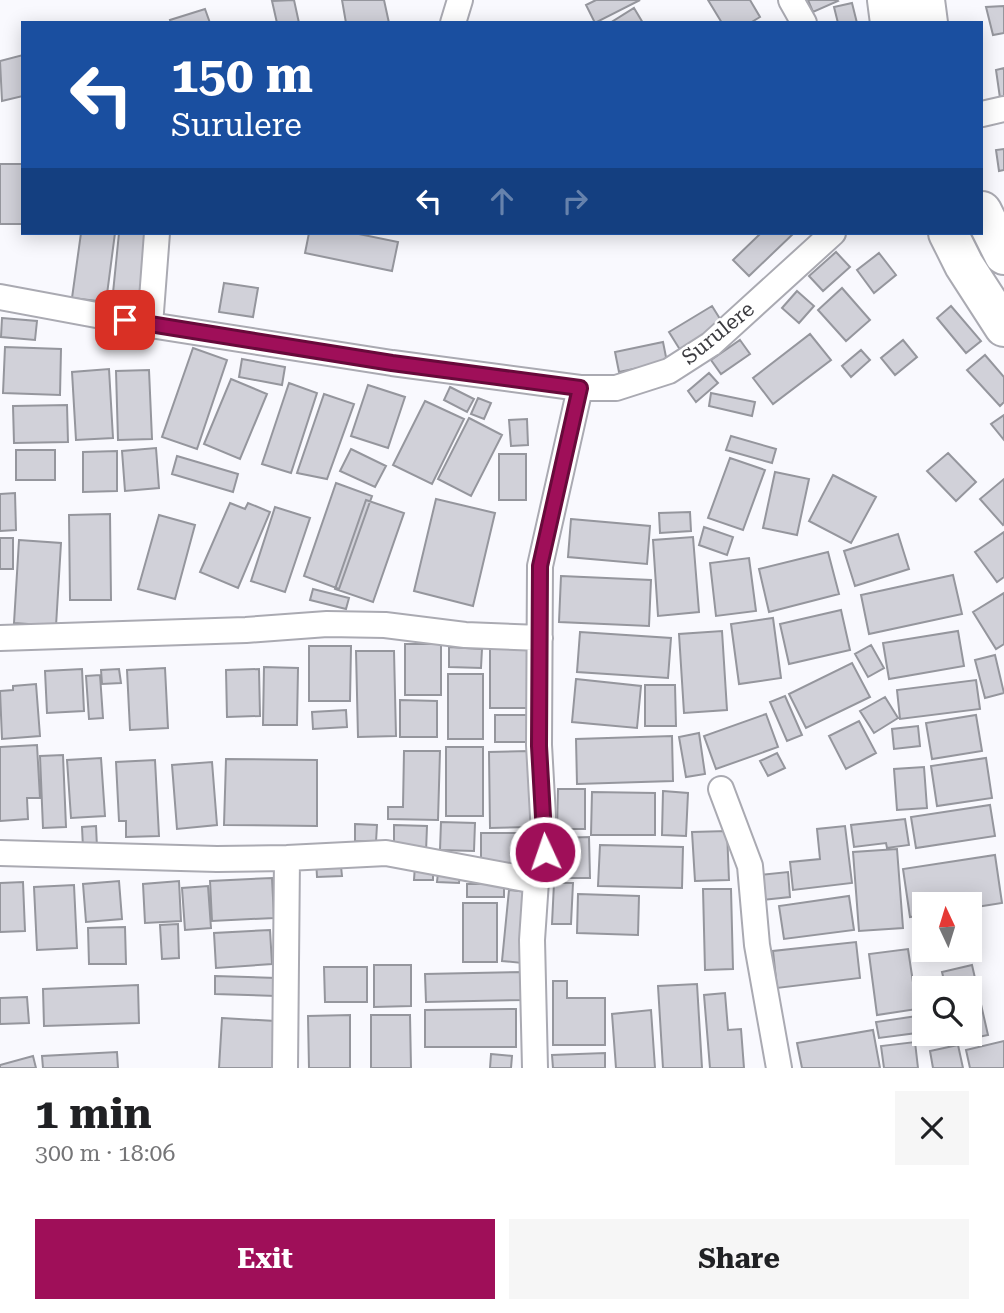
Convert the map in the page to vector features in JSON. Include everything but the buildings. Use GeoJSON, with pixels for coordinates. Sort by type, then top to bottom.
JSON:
{"type":"FeatureCollection","features":[{"type":"Feature","properties":{"kind":"highway"},"geometry":{"type":"LineString","coordinates":[[887,0],[890,21]]}},
{"type":"Feature","properties":{"kind":"highway"},"geometry":{"type":"LineString","coordinates":[[925,0],[928,21]]}},
{"type":"Feature","properties":{"kind":"highway"},"geometry":{"type":"LineString","coordinates":[[983,213],[1004,255]]}},
{"type":"Feature","properties":{"kind":"highway"},"geometry":{"type":"LineString","coordinates":[[949,235],[964,265],[1004,327]]}},
{"type":"Feature","properties":{"kind":"street"},"geometry":{"type":"LineString","coordinates":[[454,21],[460,0]]}},
{"type":"Feature","properties":{"kind":"street"},"geometry":{"type":"LineString","coordinates":[[791,0],[803,21]]}},
{"type":"Feature","properties":{"kind":"street"},"geometry":{"type":"LineString","coordinates":[[983,114],[1004,109]]}},
{"type":"Feature","properties":{"kind":"street"},"geometry":{"type":"LineString","coordinates":[[150,325],[157,235]]}},
{"type":"Feature","properties":{"kind":"street","name":"Surulere"},"geometry":{"type":"LineString","coordinates":[[0,298],[392,363],[580,388],[616,388],[669,371],[711,344],[831,235]]}},
{"type":"Feature","properties":{"kind":"street"},"geometry":{"type":"LineString","coordinates":[[535,1068],[532,940],[536,881],[545,852],[539,746],[540,566],[580,388]]}},
{"type":"Feature","properties":{"kind":"street"},"geometry":{"type":"LineString","coordinates":[[0,638],[232,631],[327,624],[385,625],[465,635],[540,638]]}},
{"type":"Feature","properties":{"kind":"street"},"geometry":{"type":"LineString","coordinates":[[721,789],[750,866],[757,945],[779,1068]]}},
{"type":"Feature","properties":{"kind":"street"},"geometry":{"type":"LineString","coordinates":[[0,853],[217,859],[386,853],[536,881]]}},
{"type":"Feature","properties":{"kind":"street"},"geometry":{"type":"LineString","coordinates":[[285,1068],[287,858]]}},
{"type":"Feature","properties":{"kind":"route"},"geometry":{"type":"LineString","coordinates":[[125,320],[392,363],[580,388],[540,566],[539,746],[545,852]]}}]}
